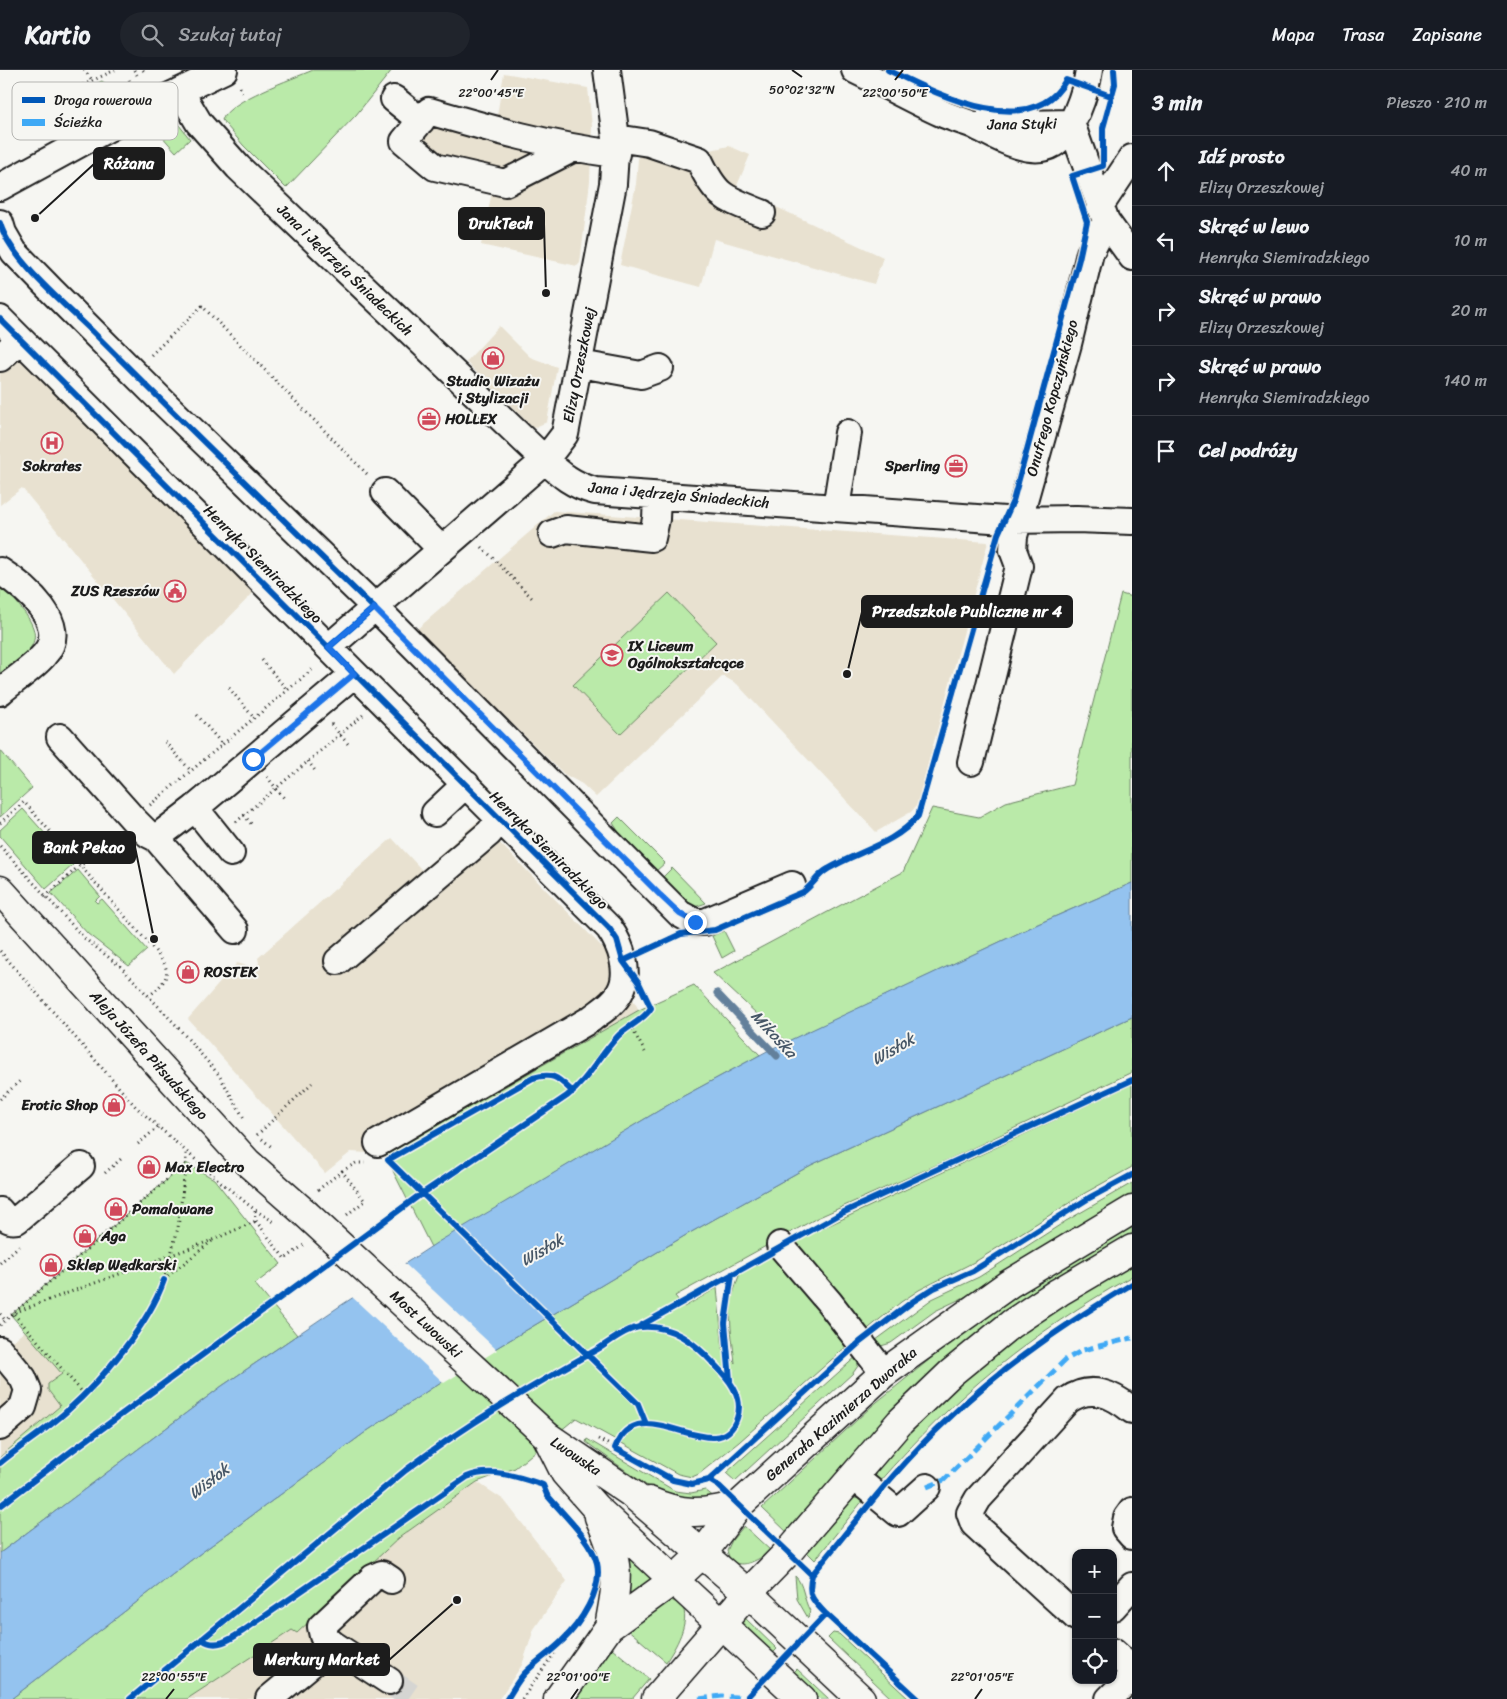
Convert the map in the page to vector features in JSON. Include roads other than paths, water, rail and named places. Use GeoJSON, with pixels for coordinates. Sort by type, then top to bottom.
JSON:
{"type":"FeatureCollection","features":[{"type":"Feature","properties":{"kind":"main road","name":"Aleja Józefa Piłsudskiego"},"geometry":{"type":"LineString","coordinates":[[0,890],[248,1162],[315,1199]]}},
{"type":"Feature","properties":{"kind":"main road","name":"Most Lwowski"},"geometry":{"type":"LineString","coordinates":[[315,1199],[546,1436]]}},
{"type":"Feature","properties":{"kind":"main road","name":"Generała Kazimierza Dworaka"},"geometry":{"type":"LineString","coordinates":[[609,1627],[674,1580],[703,1553],[739,1505],[884,1373],[1009,1284],[1132,1210]]}},
{"type":"Feature","properties":{"kind":"main road"},"geometry":{"type":"LineString","coordinates":[[656,1699],[748,1593],[788,1552],[900,1422],[951,1373],[1012,1324],[1059,1292],[1132,1249]]}},
{"type":"Feature","properties":{"kind":"main road","name":"Lwowska"},"geometry":{"type":"LineString","coordinates":[[546,1436],[631,1493],[703,1553],[861,1699]]}},
{"type":"Feature","properties":{"kind":"main road","name":"Lwowska"},"geometry":{"type":"LineString","coordinates":[[546,1436],[565,1474],[595,1507],[802,1699]]}},
{"type":"Feature","properties":{"kind":"main road"},"geometry":{"type":"LineString","coordinates":[[631,1493],[664,1507],[693,1513],[711,1512],[739,1505]]}},
{"type":"Feature","properties":{"kind":"main road"},"geometry":{"type":"LineString","coordinates":[[558,1699],[609,1627],[617,1576],[615,1557],[595,1507]]}},
{"type":"Feature","properties":{"kind":"street"},"geometry":{"type":"LineString","coordinates":[[180,91],[224,70]]}},
{"type":"Feature","properties":{"kind":"street","name":"Elizy Orzeszkowej"},"geometry":{"type":"LineString","coordinates":[[332,650],[374,608],[545,460],[565,434],[580,364],[613,184],[616,146],[607,70]]}},
{"type":"Feature","properties":{"kind":"street","name":"Jana Styki"},"geometry":{"type":"LineString","coordinates":[[856,70],[942,114],[973,125],[1071,123],[1103,213],[1132,257]]}},
{"type":"Feature","properties":{"kind":"street"},"geometry":{"type":"LineString","coordinates":[[1071,123],[1087,88],[1089,70]]}},
{"type":"Feature","properties":{"kind":"street","name":"Jana i Jędrzeja Śniadeckich"},"geometry":{"type":"LineString","coordinates":[[180,91],[200,123],[238,167],[545,460],[567,480],[580,487],[595,491],[657,496],[1005,520],[1132,521]]}},
{"type":"Feature","properties":{"kind":"street"},"geometry":{"type":"LineString","coordinates":[[394,99],[421,121]]}},
{"type":"Feature","properties":{"kind":"street"},"geometry":{"type":"LineString","coordinates":[[574,148],[505,183],[435,167],[404,141],[429,111],[517,136],[574,148],[649,143],[699,160],[710,184],[726,198],[762,213]]}},
{"type":"Feature","properties":{"kind":"street"},"geometry":{"type":"LineString","coordinates":[[1,182],[83,140]]}},
{"type":"Feature","properties":{"kind":"street","name":"Onufrego Kopczyńskiego"},"geometry":{"type":"LineString","coordinates":[[971,762],[1019,566],[1013,550],[1014,536],[1090,253],[1103,213],[1132,158]]}},
{"type":"Feature","properties":{"kind":"street"},"geometry":{"type":"LineString","coordinates":[[0,223],[14,252],[44,283],[687,918],[705,922],[713,920],[792,885]]}},
{"type":"Feature","properties":{"kind":"street","name":"Henryka Siemiradzkiego"},"geometry":{"type":"LineString","coordinates":[[0,319],[610,928],[617,940],[624,961],[621,991],[613,1002],[591,1019],[378,1143]]}},
{"type":"Feature","properties":{"kind":"street"},"geometry":{"type":"LineString","coordinates":[[0,358],[20,339]]}},
{"type":"Feature","properties":{"kind":"street"},"geometry":{"type":"LineString","coordinates":[[580,364],[641,376],[660,368]]}},
{"type":"Feature","properties":{"kind":"street"},"geometry":{"type":"LineString","coordinates":[[836,508],[848,433]]}},
{"type":"Feature","properties":{"kind":"street"},"geometry":{"type":"LineString","coordinates":[[385,492],[441,549]]}},
{"type":"Feature","properties":{"kind":"street"},"geometry":{"type":"LineString","coordinates":[[552,534],[566,529],[652,538],[656,519],[657,496]]}},
{"type":"Feature","properties":{"kind":"street"},"geometry":{"type":"LineString","coordinates":[[0,571],[17,582],[48,615],[53,635],[46,654],[0,692]]}},
{"type":"Feature","properties":{"kind":"street"},"geometry":{"type":"LineString","coordinates":[[156,838],[195,808],[354,674]]}},
{"type":"Feature","properties":{"kind":"street"},"geometry":{"type":"LineString","coordinates":[[60,737],[133,819],[148,834],[156,838],[235,930]]}},
{"type":"Feature","properties":{"kind":"street"},"geometry":{"type":"LineString","coordinates":[[435,814],[466,784]]}},
{"type":"Feature","properties":{"kind":"street"},"geometry":{"type":"LineString","coordinates":[[195,808],[225,845]]}},
{"type":"Feature","properties":{"kind":"street"},"geometry":{"type":"LineString","coordinates":[[338,961],[489,833],[500,818]]}},
{"type":"Feature","properties":{"kind":"street"},"geometry":{"type":"LineString","coordinates":[[0,1211],[6,1218],[12,1221],[16,1220],[81,1166]]}},
{"type":"Feature","properties":{"kind":"street"},"geometry":{"type":"LineString","coordinates":[[780,1245],[829,1302],[884,1373]]}},
{"type":"Feature","properties":{"kind":"street"},"geometry":{"type":"LineString","coordinates":[[0,1427],[23,1407],[27,1399],[28,1390],[26,1384],[4,1361]]}},
{"type":"Feature","properties":{"kind":"street"},"geometry":{"type":"LineString","coordinates":[[1072,1613],[974,1524],[970,1513],[984,1492],[1068,1400],[1084,1391],[1102,1393],[1132,1410]]}},
{"type":"Feature","properties":{"kind":"street"},"geometry":{"type":"LineString","coordinates":[[853,1476],[898,1513],[927,1487]]}},
{"type":"Feature","properties":{"kind":"street"},"geometry":{"type":"LineString","coordinates":[[1132,1512],[1125,1522],[1125,1528],[1132,1536]]}},
{"type":"Feature","properties":{"kind":"street"},"geometry":{"type":"LineString","coordinates":[[388,1681],[334,1646],[324,1636],[321,1627],[374,1578],[382,1574],[391,1580]]}},
{"type":"Feature","properties":{"kind":"street"},"geometry":{"type":"LineString","coordinates":[[1117,1603],[1132,1586]]}},
{"type":"Feature","properties":{"kind":"street"},"geometry":{"type":"LineString","coordinates":[[269,1699],[334,1646]]}},
{"type":"Feature","properties":{"kind":"street"},"geometry":{"type":"LineString","coordinates":[[1117,1656],[1132,1669]]}},
{"type":"Feature","properties":{"kind":"street"},"geometry":{"type":"LineString","coordinates":[[1109,1699],[1132,1676]]}},
{"type":"Feature","properties":{"kind":"water","name":"Wisłok"},"geometry":{"type":"Polygon","coordinates":[[[1132,883],[1132,1017],[811,1165],[686,1235],[456,1372],[367,1431],[190,1561],[11,1699],[0,1699],[0,1553],[222,1386],[438,1242],[680,1098],[771,1049],[1038,924],[1132,883]]]}},
{"type":"Feature","properties":{"kind":"waterway","name":"Mikośka"},"geometry":{"type":"LineString","coordinates":[[717,993],[777,1056]]}},
{"type":"Feature","properties":{"kind":"tunnel"},"geometry":{"type":"LineString","coordinates":[[389,1681],[415,1699]]}},
{"type":"Feature","properties":{"kind":"place","name":"Różana"},"geometry":{"type":"Point","coordinates":[35,218]}},
{"type":"Feature","properties":{"kind":"place","name":"DrukTech"},"geometry":{"type":"Point","coordinates":[546,293]}},
{"type":"Feature","properties":{"kind":"place","name":"Studio Wizażu i Stylizacji"},"geometry":{"type":"Point","coordinates":[493,358]}},
{"type":"Feature","properties":{"kind":"place","name":"HOLLEX"},"geometry":{"type":"Point","coordinates":[429,419]}},
{"type":"Feature","properties":{"kind":"place","name":"Sokrates"},"geometry":{"type":"Point","coordinates":[52,443]}},
{"type":"Feature","properties":{"kind":"place","name":"Sperling"},"geometry":{"type":"Point","coordinates":[956,466]}},
{"type":"Feature","properties":{"kind":"place","name":"ZUS Rzeszów"},"geometry":{"type":"Point","coordinates":[175,591]}},
{"type":"Feature","properties":{"kind":"place","name":"IX Liceum Ogólnokształcące"},"geometry":{"type":"Point","coordinates":[612,655]}},
{"type":"Feature","properties":{"kind":"place","name":"Przedszkole Publiczne nr 4"},"geometry":{"type":"Point","coordinates":[847,674]}},
{"type":"Feature","properties":{"kind":"place","name":"Bank Pekao"},"geometry":{"type":"Point","coordinates":[154,939]}},
{"type":"Feature","properties":{"kind":"place","name":"ROSTEK"},"geometry":{"type":"Point","coordinates":[188,972]}},
{"type":"Feature","properties":{"kind":"place","name":"Erotic Shop"},"geometry":{"type":"Point","coordinates":[114,1105]}},
{"type":"Feature","properties":{"kind":"place","name":"Max Electro"},"geometry":{"type":"Point","coordinates":[149,1167]}},
{"type":"Feature","properties":{"kind":"place","name":"Pomalowane"},"geometry":{"type":"Point","coordinates":[116,1209]}},
{"type":"Feature","properties":{"kind":"place","name":"Aga"},"geometry":{"type":"Point","coordinates":[85,1236]}},
{"type":"Feature","properties":{"kind":"place","name":"Sklep Wędkarski"},"geometry":{"type":"Point","coordinates":[51,1265]}},
{"type":"Feature","properties":{"kind":"place","name":"Merkury Market"},"geometry":{"type":"Point","coordinates":[457,1600]}}]}
